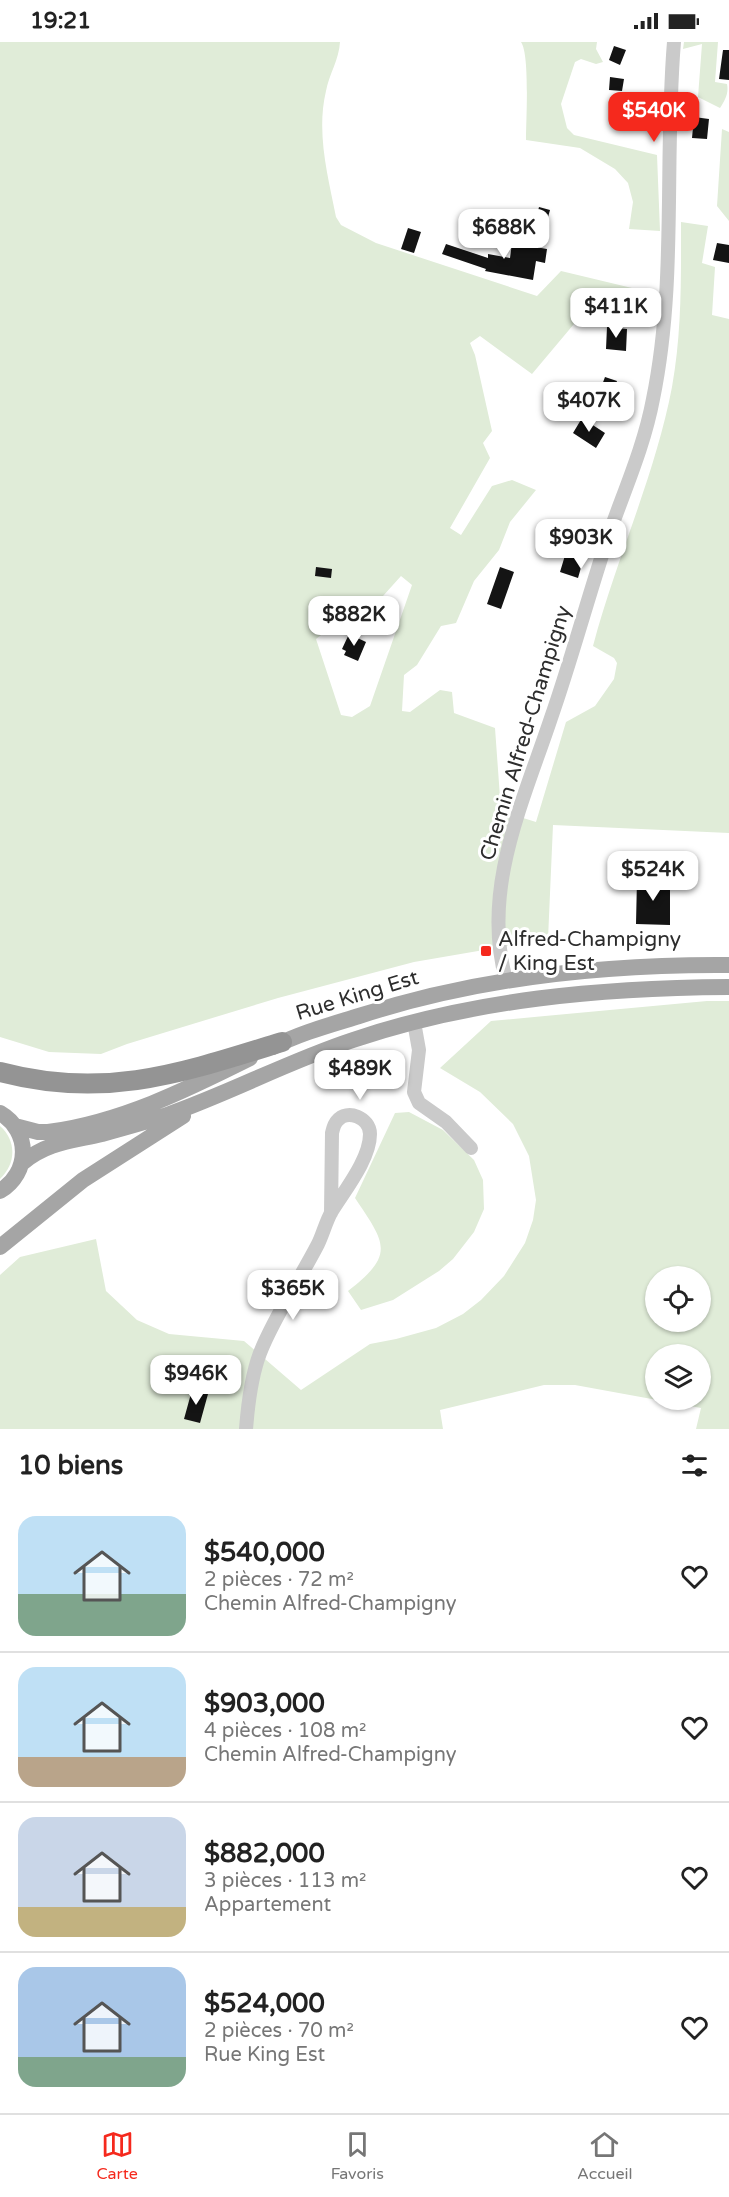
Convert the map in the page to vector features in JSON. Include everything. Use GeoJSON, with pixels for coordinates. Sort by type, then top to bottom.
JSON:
{"type":"FeatureCollection","features":[{"type":"Feature","properties":{"kind":"highway"},"geometry":{"type":"LineString","coordinates":[[0,1072],[68,1084],[115,1084],[174,1074],[282,1042]]}},
{"type":"Feature","properties":{"kind":"main road","name":"Rue King Est"},"geometry":{"type":"LineString","coordinates":[[15,1126],[48,1132],[117,1116],[179,1093],[282,1042],[388,1006],[449,991],[506,980],[615,968],[729,965]]}},
{"type":"Feature","properties":{"kind":"main road","name":"Rue King Est"},"geometry":{"type":"LineString","coordinates":[[22,1163],[35,1152],[49,1146],[124,1128],[203,1102],[315,1053],[414,1022],[501,1003],[561,995],[632,989],[729,987]]}},
{"type":"Feature","properties":{"kind":"main road"},"geometry":{"type":"LineString","coordinates":[[0,1247],[89,1175],[203,1102]]}},
{"type":"Feature","properties":{"kind":"main road"},"geometry":{"type":"LineString","coordinates":[[0,1113],[15,1126],[22,1142],[22,1163],[13,1181],[0,1191]]}},
{"type":"Feature","properties":{"kind":"street","name":"Chemin Alfred-Champigny"},"geometry":{"type":"LineString","coordinates":[[506,980],[500,959],[497,922],[499,892],[508,851],[604,549],[643,441],[656,384],[666,297],[670,109],[674,42]]}},
{"type":"Feature","properties":{"kind":"street"},"geometry":{"type":"LineString","coordinates":[[414,1022],[418,1050],[414,1092],[416,1098],[421,1105],[446,1122],[471,1148]]}},
{"type":"Feature","properties":{"kind":"street"},"geometry":{"type":"LineString","coordinates":[[246,1429],[249,1393],[259,1356],[282,1308],[318,1244],[331,1213],[359,1166],[370,1136],[368,1125],[352,1114],[335,1122],[332,1133],[331,1213]]}},
{"type":"Feature","properties":{"kind":"green space"},"geometry":{"type":"Polygon","coordinates":[[[0,42],[340,42],[326,91],[322,123],[327,170],[336,217],[341,225],[376,243],[537,296],[561,271],[632,288],[632,297],[600,293],[532,374],[480,336],[470,343],[475,355],[492,431],[483,443],[490,458],[450,528],[461,535],[492,486],[512,480],[536,490],[510,522],[499,550],[474,581],[456,623],[441,626],[417,665],[404,675],[402,711],[410,712],[440,690],[452,692],[454,713],[495,728],[501,811],[536,822],[566,722],[595,706],[614,679],[617,663],[614,658],[593,646],[656,453],[672,387],[679,325],[681,222],[708,226],[702,263],[715,267],[712,315],[729,319],[729,833],[553,825],[548,939],[414,962],[278,998],[101,1054],[49,1052],[0,1037],[0,42]],[[401,576],[383,596],[316,639],[341,715],[352,717],[370,706],[412,585],[401,576]]]}},
{"type":"Feature","properties":{"kind":"green space"},"geometry":{"type":"Polygon","coordinates":[[[521,42],[597,42],[596,49],[603,62],[596,64],[581,59],[575,62],[561,104],[567,128],[574,135],[657,155],[660,231],[629,229],[633,202],[628,183],[615,169],[580,148],[526,140],[527,74],[521,42]]]}},
{"type":"Feature","properties":{"kind":"green space"},"geometry":{"type":"Polygon","coordinates":[[[684,42],[718,42],[715,82],[727,84],[726,96],[720,108],[698,97],[702,44],[683,49],[684,42]]]}},
{"type":"Feature","properties":{"kind":"green space"},"geometry":{"type":"Polygon","coordinates":[[[722,129],[729,132],[729,221],[717,206],[722,129]]]}},
{"type":"Feature","properties":{"kind":"green space"},"geometry":{"type":"Polygon","coordinates":[[[707,1001],[729,1001],[729,1429],[696,1429],[701,1410],[711,1410],[711,1344],[645,1344],[645,1398],[575,1385],[544,1385],[440,1410],[443,1429],[0,1429],[0,1275],[20,1257],[96,1239],[106,1291],[137,1320],[169,1334],[244,1341],[301,1390],[370,1344],[436,1328],[463,1314],[481,1300],[504,1276],[525,1243],[533,1220],[536,1200],[529,1156],[513,1124],[480,1092],[440,1068],[491,1021],[707,1001]]]}},
{"type":"Feature","properties":{"kind":"green space"},"geometry":{"type":"Polygon","coordinates":[[[409,1112],[443,1130],[474,1160],[483,1180],[484,1209],[474,1232],[453,1259],[439,1271],[393,1300],[361,1310],[348,1291],[374,1267],[381,1248],[379,1237],[355,1198],[395,1113],[409,1112]]]}},
{"type":"Feature","properties":{"kind":"green space"},"geometry":{"type":"Polygon","coordinates":[[[0,1126],[6,1132],[12,1145],[12,1160],[0,1179],[0,1126]]]}},
{"type":"Feature","properties":{"kind":"building"},"geometry":{"type":"Polygon","coordinates":[[[614,46],[626,50],[620,65],[609,60],[614,46]]]}},
{"type":"Feature","properties":{"kind":"building"},"geometry":{"type":"Polygon","coordinates":[[[723,50],[729,50],[729,80],[719,79],[723,50]]]}},
{"type":"Feature","properties":{"kind":"building"},"geometry":{"type":"Polygon","coordinates":[[[610,77],[624,79],[622,91],[609,90],[610,77]]]}},
{"type":"Feature","properties":{"kind":"building"},"geometry":{"type":"Polygon","coordinates":[[[621,107],[632,108],[631,119],[636,119],[634,130],[618,128],[621,107]]]}},
{"type":"Feature","properties":{"kind":"building"},"geometry":{"type":"Polygon","coordinates":[[[694,117],[709,119],[707,139],[692,138],[694,117]]]}},
{"type":"Feature","properties":{"kind":"building"},"geometry":{"type":"Polygon","coordinates":[[[539,207],[550,210],[545,228],[528,224],[531,209],[538,211],[539,207]]]}},
{"type":"Feature","properties":{"kind":"building"},"geometry":{"type":"Polygon","coordinates":[[[408,228],[421,232],[414,253],[401,249],[408,228]]]}},
{"type":"Feature","properties":{"kind":"building"},"geometry":{"type":"Polygon","coordinates":[[[512,243],[547,249],[545,263],[536,261],[533,280],[485,271],[486,269],[442,254],[446,244],[488,258],[488,254],[510,258],[512,243]]]}},
{"type":"Feature","properties":{"kind":"building"},"geometry":{"type":"Polygon","coordinates":[[[717,243],[729,245],[729,263],[713,260],[717,243]]]}},
{"type":"Feature","properties":{"kind":"building"},"geometry":{"type":"Polygon","coordinates":[[[607,327],[627,329],[626,351],[606,349],[607,327]]]}},
{"type":"Feature","properties":{"kind":"building"},"geometry":{"type":"Polygon","coordinates":[[[605,377],[617,381],[607,409],[592,404],[605,377]]]}},
{"type":"Feature","properties":{"kind":"building"},"geometry":{"type":"Polygon","coordinates":[[[582,418],[605,433],[596,448],[573,433],[582,418]]]}},
{"type":"Feature","properties":{"kind":"building"},"geometry":{"type":"Polygon","coordinates":[[[547,533],[559,537],[554,552],[542,548],[547,533]]]}},
{"type":"Feature","properties":{"kind":"building"},"geometry":{"type":"Polygon","coordinates":[[[566,552],[584,557],[578,578],[560,572],[566,552]]]}},
{"type":"Feature","properties":{"kind":"building"},"geometry":{"type":"Polygon","coordinates":[[[316,567],[332,569],[331,578],[315,576],[316,567]]]}},
{"type":"Feature","properties":{"kind":"building"},"geometry":{"type":"Polygon","coordinates":[[[500,567],[514,572],[501,609],[487,604],[500,567]]]}},
{"type":"Feature","properties":{"kind":"building"},"geometry":{"type":"Polygon","coordinates":[[[349,634],[366,642],[358,661],[344,655],[346,651],[342,649],[349,634]]]}},
{"type":"Feature","properties":{"kind":"building"},"geometry":{"type":"Polygon","coordinates":[[[637,879],[670,880],[670,925],[636,924],[637,879]]]}},
{"type":"Feature","properties":{"kind":"building"},"geometry":{"type":"Polygon","coordinates":[[[192,1390],[208,1394],[200,1423],[184,1419],[192,1390]]]}},
{"type":"Feature","properties":{"kind":"place","name":"Alfred-Champigny / King Est"},"geometry":{"type":"Point","coordinates":[486,951]}}]}
